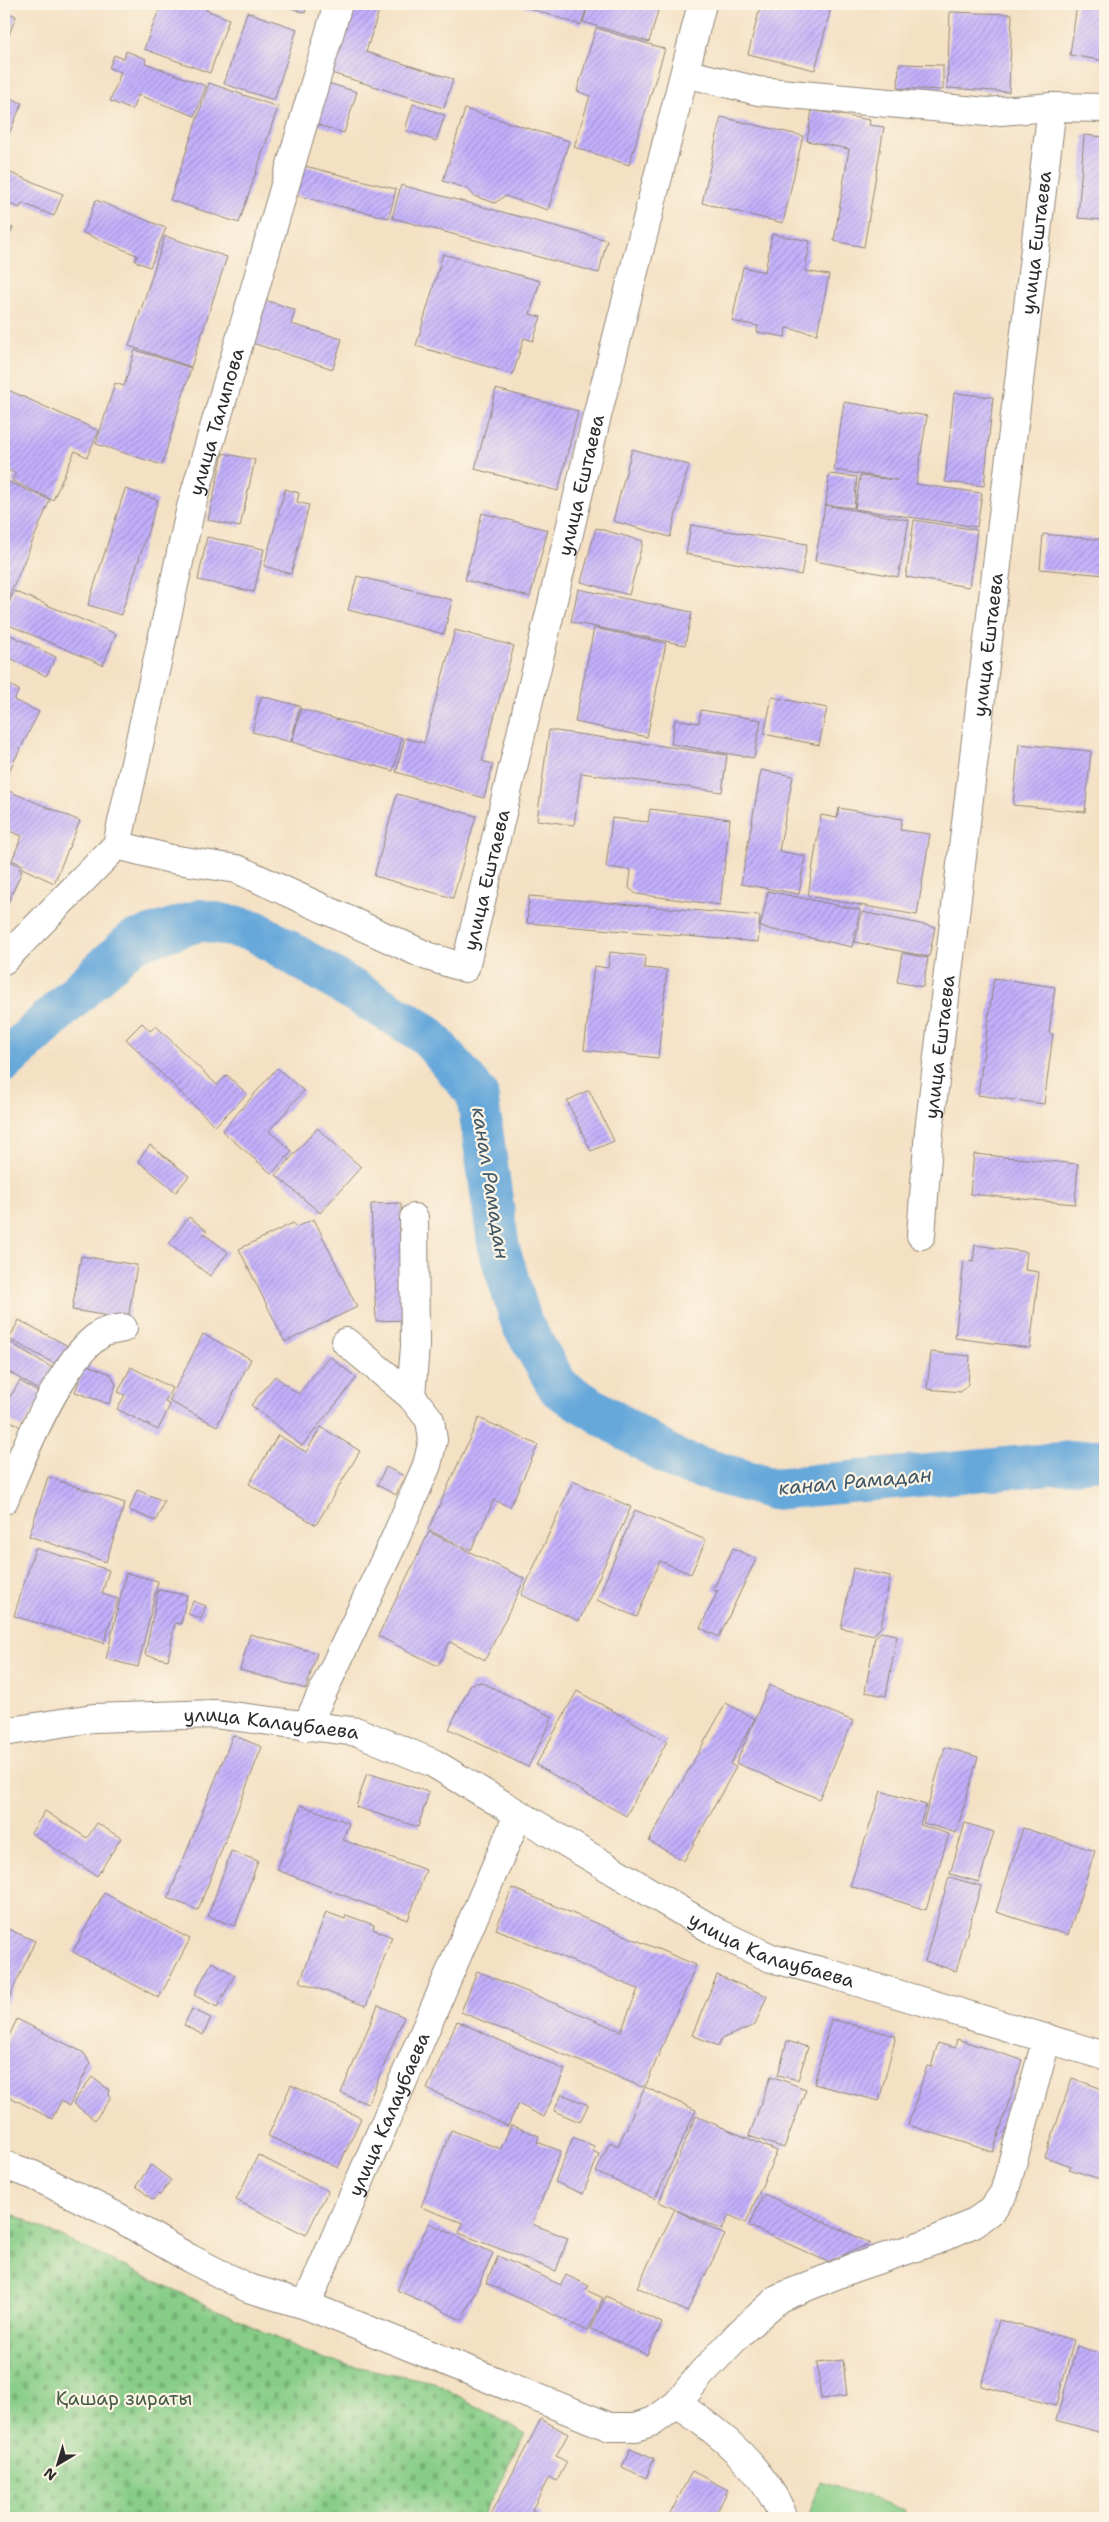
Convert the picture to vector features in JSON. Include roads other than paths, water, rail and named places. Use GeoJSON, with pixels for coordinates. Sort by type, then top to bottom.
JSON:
{"type":"FeatureCollection","features":[{"type":"Feature","properties":{"kind":"street","name":"улица Талипова"},"geometry":{"type":"LineString","coordinates":[[117,845],[191,507],[338,4]]}},
{"type":"Feature","properties":{"kind":"street","name":"улица Ештаева"},"geometry":{"type":"LineString","coordinates":[[117,845],[171,859],[237,869],[427,956],[465,968],[597,416],[702,4]]}},
{"type":"Feature","properties":{"kind":"street"},"geometry":{"type":"LineString","coordinates":[[685,73],[758,92],[987,112],[1052,107],[1105,108]]}},
{"type":"Feature","properties":{"kind":"street","name":"улица Ештаева"},"geometry":{"type":"LineString","coordinates":[[921,1235],[929,1132],[1052,107]]}},
{"type":"Feature","properties":{"kind":"street"},"geometry":{"type":"LineString","coordinates":[[4,960],[117,845]]}},
{"type":"Feature","properties":{"kind":"street"},"geometry":{"type":"LineString","coordinates":[[411,1396],[415,1346],[414,1218]]}},
{"type":"Feature","properties":{"kind":"street"},"geometry":{"type":"LineString","coordinates":[[4,1500],[36,1425],[78,1353],[101,1333],[123,1328]]}},
{"type":"Feature","properties":{"kind":"street"},"geometry":{"type":"LineString","coordinates":[[306,1727],[394,1541],[427,1464],[433,1440],[430,1420],[411,1396],[346,1342]]}},
{"type":"Feature","properties":{"kind":"street","name":"улица Калаубаева"},"geometry":{"type":"LineString","coordinates":[[4,1732],[93,1718],[215,1714],[306,1727],[358,1732],[433,1763],[718,1933],[771,1958],[1105,2056]]}},
{"type":"Feature","properties":{"kind":"street","name":"улица Калаубаева"},"geometry":{"type":"LineString","coordinates":[[306,2305],[518,1815]]}},
{"type":"Feature","properties":{"kind":"street"},"geometry":{"type":"LineString","coordinates":[[4,2165],[33,2175],[118,2217],[189,2258],[248,2288],[306,2305],[610,2427],[636,2427],[654,2420],[677,2404],[701,2374],[779,2298],[853,2268],[934,2241],[974,2223],[993,2210],[1004,2192],[1047,2038]]}},
{"type":"Feature","properties":{"kind":"street"},"geometry":{"type":"LineString","coordinates":[[677,2404],[711,2427],[751,2466],[775,2496],[784,2518]]}},
{"type":"Feature","properties":{"kind":"waterway","name":"канал Рамадан"},"geometry":{"type":"LineString","coordinates":[[4,1062],[132,942],[201,920],[255,931],[426,1034],[477,1094],[499,1249],[522,1324],[559,1388],[678,1461],[773,1489],[1105,1459]]}},
{"type":"Feature","properties":{"kind":"park label","name":"Қашар зираты"},"geometry":{"type":"Point","coordinates":[124,2398]}}]}
